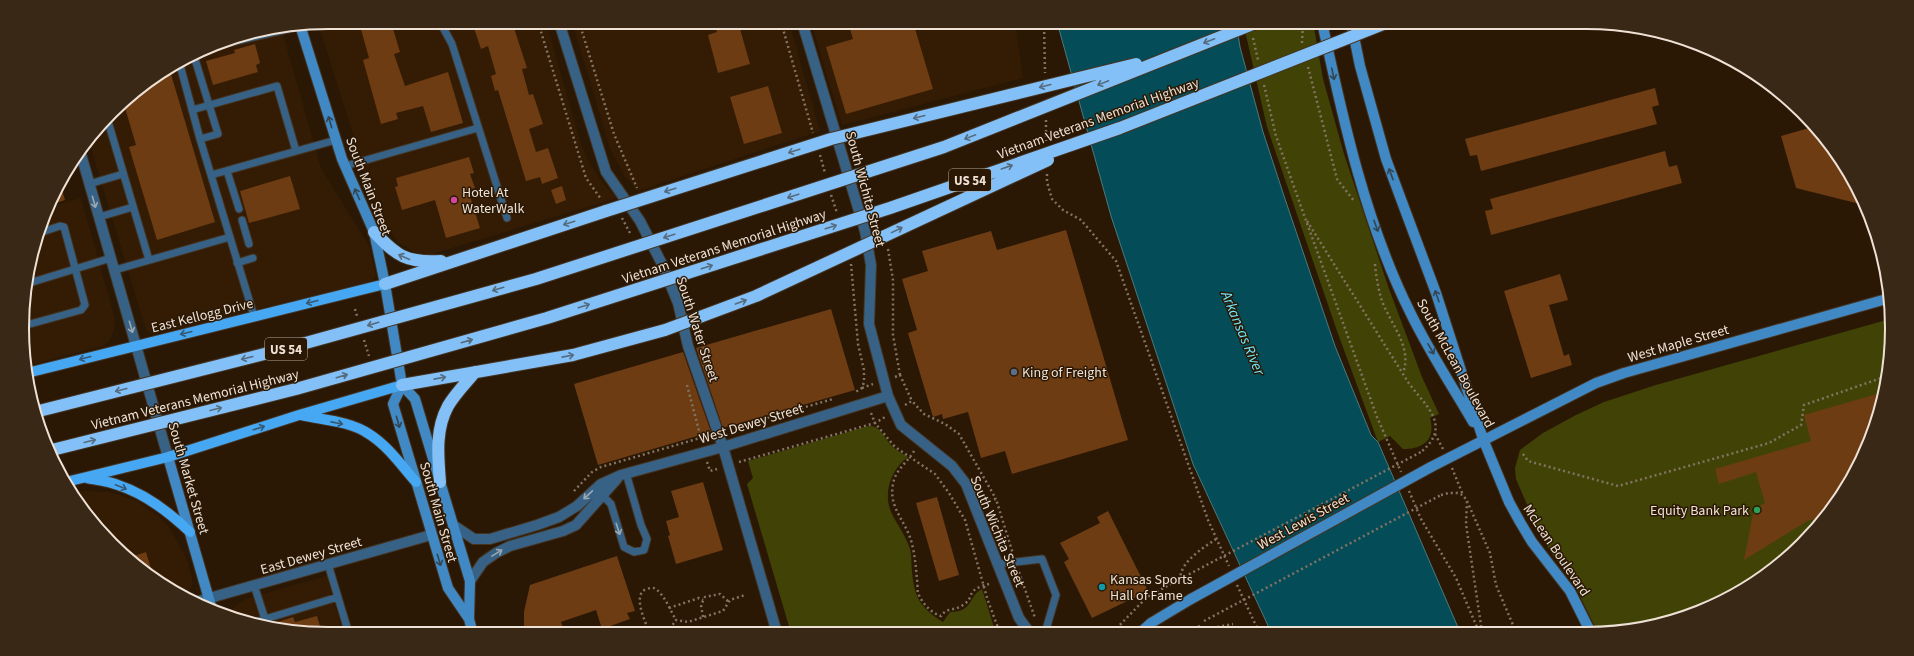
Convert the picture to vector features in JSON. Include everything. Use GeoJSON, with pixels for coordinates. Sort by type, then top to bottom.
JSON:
{"type":"FeatureCollection","features":[{"type":"Feature","properties":{"kind":"highway","name":"Vietnam Veterans Memorial Highway"},"geometry":{"type":"LineString","coordinates":[[41,410],[284,349],[536,279],[944,147],[1240,29]]}},
{"type":"Feature","properties":{"kind":"highway","name":"Vietnam Veterans Memorial Highway"},"geometry":{"type":"LineString","coordinates":[[55,449],[296,389],[547,318],[890,208],[1120,128],[1373,29]]}},
{"type":"Feature","properties":{"kind":"highway"},"geometry":{"type":"LineString","coordinates":[[385,284],[831,139],[1178,53]]}},
{"type":"Feature","properties":{"kind":"highway"},"geometry":{"type":"LineString","coordinates":[[402,385],[573,355],[665,330],[756,296],[924,216],[1120,128]]}},
{"type":"Feature","properties":{"kind":"highway"},"geometry":{"type":"LineString","coordinates":[[374,232],[386,245],[403,258],[422,262],[456,260]]}},
{"type":"Feature","properties":{"kind":"highway"},"geometry":{"type":"LineString","coordinates":[[440,482],[437,453],[439,432],[448,406],[475,372]]}},
{"type":"Feature","properties":{"kind":"main road","name":"East Kellogg Drive"},"geometry":{"type":"LineString","coordinates":[[33,372],[385,284]]}},
{"type":"Feature","properties":{"kind":"main road"},"geometry":{"type":"LineString","coordinates":[[71,481],[168,457],[299,415],[402,385]]}},
{"type":"Feature","properties":{"kind":"main road"},"geometry":{"type":"LineString","coordinates":[[299,415],[349,425],[368,433],[391,452],[416,482]]}},
{"type":"Feature","properties":{"kind":"main road"},"geometry":{"type":"LineString","coordinates":[[84,478],[117,485],[142,496],[168,512],[190,532]]}},
{"type":"Feature","properties":{"kind":"street","name":"South Water Street"},"geometry":{"type":"LineString","coordinates":[[561,29],[606,172],[640,221],[662,264],[678,303],[688,346],[723,447],[775,627]]}},
{"type":"Feature","properties":{"kind":"street","name":"South Wichita Street"},"geometry":{"type":"LineString","coordinates":[[804,29],[865,231],[871,265],[869,324],[888,396],[901,425],[952,466],[966,484],[1019,618],[1026,627]]}},
{"type":"Feature","properties":{"kind":"street","name":"South McLean Boulevard"},"geometry":{"type":"LineString","coordinates":[[1323,29],[1334,81],[1351,144],[1372,217],[1395,278],[1411,315],[1483,440]]}},
{"type":"Feature","properties":{"kind":"street","name":"South McLean Boulevard"},"geometry":{"type":"LineString","coordinates":[[1352,29],[1360,66],[1386,159],[1436,293],[1483,440]]}},
{"type":"Feature","properties":{"kind":"street","name":"South Main Street"},"geometry":{"type":"LineString","coordinates":[[303,31],[345,166],[374,232],[385,284],[402,385],[415,399],[470,581],[469,619],[471,627]]}},
{"type":"Feature","properties":{"kind":"street","name":"South Market Street"},"geometry":{"type":"LineString","coordinates":[[82,158],[190,532],[206,600]]}},
{"type":"Feature","properties":{"kind":"street","name":"West Maple Street"},"geometry":{"type":"LineString","coordinates":[[1483,440],[1596,383],[1624,373],[1883,300]]}},
{"type":"Feature","properties":{"kind":"street","name":"South Main Street"},"geometry":{"type":"LineString","coordinates":[[402,385],[393,404],[448,588],[469,619]]}},
{"type":"Feature","properties":{"kind":"street","name":"West Dewey Street"},"geometry":{"type":"LineString","coordinates":[[453,525],[474,539],[490,539],[559,517],[577,506],[600,484],[624,474],[723,447],[888,396]]}},
{"type":"Feature","properties":{"kind":"street","name":"West Lewis Street"},"geometry":{"type":"LineString","coordinates":[[1146,627],[1190,599],[1483,440]]}},
{"type":"Feature","properties":{"kind":"street","name":"McLean Boulevard"},"geometry":{"type":"LineString","coordinates":[[1483,440],[1509,502],[1520,522],[1532,542],[1570,591],[1588,627]]}},
{"type":"Feature","properties":{"kind":"street"},"geometry":{"type":"LineString","coordinates":[[470,581],[483,562],[496,552],[510,546],[563,531],[576,524],[602,495],[624,474]]}},
{"type":"Feature","properties":{"kind":"street","name":"East Dewey Street"},"geometry":{"type":"LineString","coordinates":[[208,601],[254,585],[431,535]]}},
{"type":"Feature","properties":{"kind":"lane"},"geometry":{"type":"LineString","coordinates":[[444,29],[452,44],[507,218]]}},
{"type":"Feature","properties":{"kind":"lane"},"geometry":{"type":"LineString","coordinates":[[195,60],[218,134],[200,139]]}},
{"type":"Feature","properties":{"kind":"lane"},"geometry":{"type":"LineString","coordinates":[[181,68],[200,139],[254,316]]}},
{"type":"Feature","properties":{"kind":"lane"},"geometry":{"type":"LineString","coordinates":[[192,110],[277,86],[296,151]]}},
{"type":"Feature","properties":{"kind":"lane"},"geometry":{"type":"LineString","coordinates":[[109,125],[149,260]]}},
{"type":"Feature","properties":{"kind":"lane"},"geometry":{"type":"LineString","coordinates":[[345,166],[478,128]]}},
{"type":"Feature","properties":{"kind":"lane"},"geometry":{"type":"LineString","coordinates":[[211,175],[336,140]]}},
{"type":"Feature","properties":{"kind":"lane"},"geometry":{"type":"LineString","coordinates":[[227,171],[235,196],[237,210]]}},
{"type":"Feature","properties":{"kind":"lane"},"geometry":{"type":"LineString","coordinates":[[89,184],[123,174]]}},
{"type":"Feature","properties":{"kind":"lane"},"geometry":{"type":"LineString","coordinates":[[99,217],[133,207]]}},
{"type":"Feature","properties":{"kind":"lane"},"geometry":{"type":"LineString","coordinates":[[239,220],[248,240]]}},
{"type":"Feature","properties":{"kind":"lane"},"geometry":{"type":"LineString","coordinates":[[29,324],[81,310],[85,305],[64,227],[60,226],[45,231]]}},
{"type":"Feature","properties":{"kind":"lane"},"geometry":{"type":"LineString","coordinates":[[115,270],[230,237]]}},
{"type":"Feature","properties":{"kind":"lane"},"geometry":{"type":"LineString","coordinates":[[33,282],[111,258]]}},
{"type":"Feature","properties":{"kind":"lane"},"geometry":{"type":"LineString","coordinates":[[237,263],[253,258]]}},
{"type":"Feature","properties":{"kind":"lane"},"geometry":{"type":"LineString","coordinates":[[602,495],[611,504],[624,547],[634,552],[644,550],[647,539],[624,474]]}},
{"type":"Feature","properties":{"kind":"lane"},"geometry":{"type":"LineString","coordinates":[[998,564],[1042,559],[1056,595],[1046,627]]}},
{"type":"Feature","properties":{"kind":"lane"},"geometry":{"type":"LineString","coordinates":[[328,564],[347,627]]}},
{"type":"Feature","properties":{"kind":"lane"},"geometry":{"type":"LineString","coordinates":[[254,585],[265,620]]}},
{"type":"Feature","properties":{"kind":"lane"},"geometry":{"type":"LineString","coordinates":[[270,621],[338,597]]}},
{"type":"Feature","properties":{"kind":"path"},"geometry":{"type":"LineString","coordinates":[[783,29],[814,135]]}},
{"type":"Feature","properties":{"kind":"path"},"geometry":{"type":"LineString","coordinates":[[1044,29],[1045,79]]}},
{"type":"Feature","properties":{"kind":"path"},"geometry":{"type":"LineString","coordinates":[[1302,29],[1302,42],[1304,50]]}},
{"type":"Feature","properties":{"kind":"path"},"geometry":{"type":"LineString","coordinates":[[1253,37],[1260,68]]}},
{"type":"Feature","properties":{"kind":"path"},"geometry":{"type":"LineString","coordinates":[[1308,65],[1337,179],[1356,204]]}},
{"type":"Feature","properties":{"kind":"path"},"geometry":{"type":"LineString","coordinates":[[1264,83],[1276,136],[1304,216],[1372,403],[1402,475]]}},
{"type":"Feature","properties":{"kind":"path"},"geometry":{"type":"LineString","coordinates":[[1046,118],[1046,142]]}},
{"type":"Feature","properties":{"kind":"path"},"geometry":{"type":"LineString","coordinates":[[818,150],[827,180]]}},
{"type":"Feature","properties":{"kind":"path"},"geometry":{"type":"LineString","coordinates":[[1047,166],[1047,182],[1052,200],[1063,210],[1081,220],[1116,261],[1208,520],[1231,572]]}},
{"type":"Feature","properties":{"kind":"path"},"geometry":{"type":"LineString","coordinates":[[829,188],[838,218]]}},
{"type":"Feature","properties":{"kind":"path"},"geometry":{"type":"LineString","coordinates":[[1118,627],[1147,597],[1421,452],[1431,444],[1437,425],[1426,402],[1416,394],[1304,216]]}},
{"type":"Feature","properties":{"kind":"path"},"geometry":{"type":"LineString","coordinates":[[888,247],[893,280],[893,335],[900,375],[912,401],[924,414],[946,424],[959,434],[996,499]]}},
{"type":"Feature","properties":{"kind":"path"},"geometry":{"type":"LineString","coordinates":[[1375,262],[1376,278],[1381,299],[1398,331],[1404,351],[1406,365],[1403,373]]}},
{"type":"Feature","properties":{"kind":"path"},"geometry":{"type":"LineString","coordinates":[[851,263],[858,344],[864,370],[864,382],[862,388],[875,423],[895,447],[934,474],[949,493],[963,516],[983,585],[998,627]]}},
{"type":"Feature","properties":{"kind":"path"},"geometry":{"type":"LineString","coordinates":[[355,309],[359,322]]}},
{"type":"Feature","properties":{"kind":"path"},"geometry":{"type":"LineString","coordinates":[[363,336],[369,358]]}},
{"type":"Feature","properties":{"kind":"path"},"geometry":{"type":"LineString","coordinates":[[848,395],[862,388],[900,375]]}},
{"type":"Feature","properties":{"kind":"path"},"geometry":{"type":"LineString","coordinates":[[1523,454],[1528,461],[1618,486],[1769,443],[1801,425],[1804,405],[1880,378]]}},
{"type":"Feature","properties":{"kind":"path"},"geometry":{"type":"LineString","coordinates":[[572,494],[592,472],[601,467],[840,397]]}},
{"type":"Feature","properties":{"kind":"path"},"geometry":{"type":"LineString","coordinates":[[710,471],[875,423],[912,401]]}},
{"type":"Feature","properties":{"kind":"path"},"geometry":{"type":"LineString","coordinates":[[914,450],[898,471],[893,483],[892,495],[895,509],[909,534],[912,544],[918,592],[924,604],[936,614],[941,616],[948,609],[964,605],[968,601],[972,591],[983,585],[989,584]]}},
{"type":"Feature","properties":{"kind":"path"},"geometry":{"type":"LineString","coordinates":[[1408,490],[1421,519],[1456,578],[1477,627]]}},
{"type":"Feature","properties":{"kind":"path"},"geometry":{"type":"LineString","coordinates":[[1204,621],[1441,495],[1457,493],[1463,495],[1467,501],[1490,553],[1496,585],[1514,627]]}},
{"type":"Feature","properties":{"kind":"path"},"geometry":{"type":"LineString","coordinates":[[1467,501],[1466,524],[1481,627]]}},
{"type":"Feature","properties":{"kind":"path"},"geometry":{"type":"LineString","coordinates":[[1180,580],[1180,570],[1199,551],[1216,538]]}},
{"type":"Feature","properties":{"kind":"path"},"geometry":{"type":"LineString","coordinates":[[1234,579],[1257,627]]}},
{"type":"Feature","properties":{"kind":"path"},"geometry":{"type":"LineString","coordinates":[[648,627],[640,602],[641,592],[644,589],[649,588],[657,590],[676,620]]}},
{"type":"Feature","properties":{"kind":"path"},"geometry":{"type":"LineString","coordinates":[[703,617],[701,605],[705,597],[720,594],[729,602]]}},
{"type":"Feature","properties":{"kind":"path"},"geometry":{"type":"LineString","coordinates":[[676,620],[688,622],[723,611],[729,602],[745,595]]}},
{"type":"Feature","properties":{"kind":"path"},"geometry":{"type":"LineString","coordinates":[[669,608],[699,598],[703,600]]}},
{"type":"Feature","properties":{"kind":"path"},"geometry":{"type":"LineString","coordinates":[[671,627],[676,620]]}},
{"type":"Feature","properties":{"kind":"path"},"geometry":{"type":"LineString","coordinates":[[1217,627],[1233,624]]}},
{"type":"Feature","properties":{"kind":"shaded area"},"geometry":{"type":"Polygon","coordinates":[[[320,29],[548,29],[581,144],[590,164],[600,180],[617,198],[432,254],[417,253],[399,243],[379,217],[320,29]]]}},
{"type":"Feature","properties":{"kind":"shaded area"},"geometry":{"type":"Polygon","coordinates":[[[574,29],[791,29],[820,131],[638,191],[625,177],[610,148],[574,29]]]}},
{"type":"Feature","properties":{"kind":"shaded area"},"geometry":{"type":"Polygon","coordinates":[[[813,29],[1016,29],[1023,78],[842,125],[813,29]]]}},
{"type":"Feature","properties":{"kind":"shaded area"},"geometry":{"type":"Polygon","coordinates":[[[1245,29],[1314,29],[1323,79],[1344,154],[1388,286],[1422,377],[1439,414],[1430,418],[1431,432],[1426,442],[1422,445],[1410,449],[1403,449],[1390,436],[1378,442],[1337,331],[1267,127],[1245,29]]]}},
{"type":"Feature","properties":{"kind":"shaded area"},"geometry":{"type":"Polygon","coordinates":[[[283,33],[321,168],[369,246],[376,275],[373,281],[156,334],[150,333],[146,330],[91,147],[103,131],[131,103],[162,79],[178,69],[232,45],[251,39],[283,33]]]}},
{"type":"Feature","properties":{"kind":"shaded area"},"geometry":{"type":"Polygon","coordinates":[[[81,198],[115,319],[114,330],[110,340],[103,346],[32,365],[29,328],[32,289],[39,251],[56,205],[81,198]]]}},
{"type":"Feature","properties":{"kind":"shaded area"},"geometry":{"type":"Polygon","coordinates":[[[1885,321],[1882,367],[1875,405],[1869,424],[1845,478],[1835,494],[1811,525],[1783,553],[1768,565],[1736,587],[1718,596],[1663,617],[1625,624],[1595,627],[1573,582],[1552,554],[1538,530],[1516,479],[1515,468],[1520,450],[1543,433],[1604,402],[1656,385],[1885,321]]]}},
{"type":"Feature","properties":{"kind":"shaded area"},"geometry":{"type":"Polygon","coordinates":[[[868,426],[872,426],[879,430],[892,446],[908,457],[897,468],[893,475],[888,490],[888,498],[892,514],[910,549],[913,580],[920,601],[929,612],[943,622],[950,612],[958,611],[967,607],[974,596],[982,589],[994,627],[789,627],[747,484],[753,478],[748,461],[868,426]]]}},
{"type":"Feature","properties":{"kind":"shaded area"},"geometry":{"type":"Polygon","coordinates":[[[77,492],[109,492],[137,501],[162,519],[171,530],[188,562],[193,584],[188,592],[162,577],[131,553],[103,525],[77,492]]]}},
{"type":"Feature","properties":{"kind":"shaded area"},"geometry":{"type":"Polygon","coordinates":[[[327,576],[341,627],[289,624],[251,617],[232,611],[235,606],[245,599],[327,576]]]}},
{"type":"Feature","properties":{"kind":"water","name":"Arkansas River"},"geometry":{"type":"Polygon","coordinates":[[[1059,29],[1237,29],[1240,47],[1263,132],[1335,346],[1371,435],[1378,442],[1458,627],[1269,627],[1193,464],[1111,216],[1059,29]]]}},
{"type":"Feature","properties":{"kind":"building"},"geometry":{"type":"Polygon","coordinates":[[[361,29],[393,29],[400,52],[394,54],[405,86],[448,72],[463,123],[431,132],[423,106],[396,113],[398,119],[381,124],[363,60],[369,58],[361,29]]]}},
{"type":"Feature","properties":{"kind":"building"},"geometry":{"type":"Polygon","coordinates":[[[474,29],[514,29],[527,68],[522,69],[529,95],[533,94],[543,124],[529,129],[536,152],[548,148],[558,178],[542,184],[540,177],[526,181],[498,90],[495,91],[491,76],[496,74],[488,46],[481,49],[474,29]]]}},
{"type":"Feature","properties":{"kind":"building"},"geometry":{"type":"Polygon","coordinates":[[[716,29],[740,29],[750,64],[718,73],[708,35],[717,32],[716,29]]]}},
{"type":"Feature","properties":{"kind":"building"},"geometry":{"type":"Polygon","coordinates":[[[850,29],[915,29],[933,89],[846,114],[826,47],[853,39],[850,29]]]}},
{"type":"Feature","properties":{"kind":"building"},"geometry":{"type":"Polygon","coordinates":[[[255,44],[260,63],[256,65],[258,72],[213,85],[206,61],[235,53],[234,50],[255,44]]]}},
{"type":"Feature","properties":{"kind":"building"},"geometry":{"type":"Polygon","coordinates":[[[171,74],[215,222],[157,240],[129,147],[136,145],[125,109],[146,91],[171,74]]]}},
{"type":"Feature","properties":{"kind":"building"},"geometry":{"type":"Polygon","coordinates":[[[768,86],[782,133],[744,144],[730,97],[768,86]]]}},
{"type":"Feature","properties":{"kind":"building"},"geometry":{"type":"Polygon","coordinates":[[[1655,88],[1659,105],[1652,107],[1657,124],[1481,171],[1477,155],[1470,156],[1465,139],[1655,88]]]}},
{"type":"Feature","properties":{"kind":"building"},"geometry":{"type":"Polygon","coordinates":[[[1808,128],[1835,162],[1857,203],[1796,188],[1781,136],[1808,128]]]}},
{"type":"Feature","properties":{"kind":"building"},"geometry":{"type":"Polygon","coordinates":[[[1665,151],[1669,167],[1677,165],[1682,183],[1491,235],[1485,211],[1493,209],[1490,199],[1665,151]]]}},
{"type":"Feature","properties":{"kind":"building"},"geometry":{"type":"Polygon","coordinates":[[[469,157],[474,173],[470,174],[475,188],[468,190],[480,228],[446,238],[435,200],[402,210],[395,187],[398,186],[396,178],[469,157]]]}},
{"type":"Feature","properties":{"kind":"building"},"geometry":{"type":"Polygon","coordinates":[[[290,176],[300,209],[249,223],[240,191],[290,176]]]}},
{"type":"Feature","properties":{"kind":"building"},"geometry":{"type":"Polygon","coordinates":[[[562,186],[566,200],[556,204],[551,190],[562,186]]]}},
{"type":"Feature","properties":{"kind":"building"},"geometry":{"type":"Polygon","coordinates":[[[62,191],[65,200],[57,203],[62,191]]]}},
{"type":"Feature","properties":{"kind":"building","name":"King of Freight"},"geometry":{"type":"Polygon","coordinates":[[[1066,230],[1128,440],[1012,474],[1005,451],[981,458],[968,412],[943,419],[942,414],[933,417],[908,333],[917,330],[902,279],[928,271],[922,251],[991,231],[997,250],[1066,230]]]}},
{"type":"Feature","properties":{"kind":"building"},"geometry":{"type":"Polygon","coordinates":[[[1560,274],[1568,300],[1549,305],[1564,356],[1569,354],[1572,365],[1531,378],[1504,291],[1560,274]]]}},
{"type":"Feature","properties":{"kind":"building"},"geometry":{"type":"Polygon","coordinates":[[[831,309],[855,390],[723,428],[696,348],[831,309]]]}},
{"type":"Feature","properties":{"kind":"building"},"geometry":{"type":"Polygon","coordinates":[[[683,352],[711,432],[598,465],[574,384],[683,352]]]}},
{"type":"Feature","properties":{"kind":"building","name":"Equity Bank Park"},"geometry":{"type":"Polygon","coordinates":[[[1877,394],[1869,424],[1854,460],[1835,494],[1816,519],[1807,521],[1744,560],[1754,509],[1765,503],[1756,472],[1719,484],[1715,469],[1811,441],[1804,415],[1877,394]]]}},
{"type":"Feature","properties":{"kind":"building"},"geometry":{"type":"Polygon","coordinates":[[[703,482],[723,550],[676,564],[668,536],[670,535],[666,521],[679,517],[671,491],[703,482]]]}},
{"type":"Feature","properties":{"kind":"building"},"geometry":{"type":"Polygon","coordinates":[[[937,497],[959,575],[939,581],[916,503],[937,497]]]}},
{"type":"Feature","properties":{"kind":"building"},"geometry":{"type":"Polygon","coordinates":[[[1108,511],[1148,591],[1092,618],[1064,562],[1069,559],[1060,543],[1100,523],[1097,517],[1108,511]]]}},
{"type":"Feature","properties":{"kind":"building"},"geometry":{"type":"Polygon","coordinates":[[[146,552],[151,569],[146,565],[135,556],[146,552]]]}},
{"type":"Feature","properties":{"kind":"building"},"geometry":{"type":"Polygon","coordinates":[[[617,556],[635,611],[627,613],[630,619],[608,627],[601,627],[596,610],[561,622],[563,627],[524,627],[524,612],[530,585],[617,556]]]}},
{"type":"Feature","properties":{"kind":"building"},"geometry":{"type":"Polygon","coordinates":[[[317,616],[320,627],[277,622],[293,617],[295,622],[317,616]]]}},
{"type":"Feature","properties":{"kind":"place","name":"Hotel At WaterWalk"},"geometry":{"type":"Point","coordinates":[454,200]}},
{"type":"Feature","properties":{"kind":"place","name":"King of Freight"},"geometry":{"type":"Point","coordinates":[1014,372]}},
{"type":"Feature","properties":{"kind":"place","name":"Equity Bank Park"},"geometry":{"type":"Point","coordinates":[1757,510]}},
{"type":"Feature","properties":{"kind":"place","name":"Kansas Sports Hall of Fame"},"geometry":{"type":"Point","coordinates":[1102,587]}}]}
